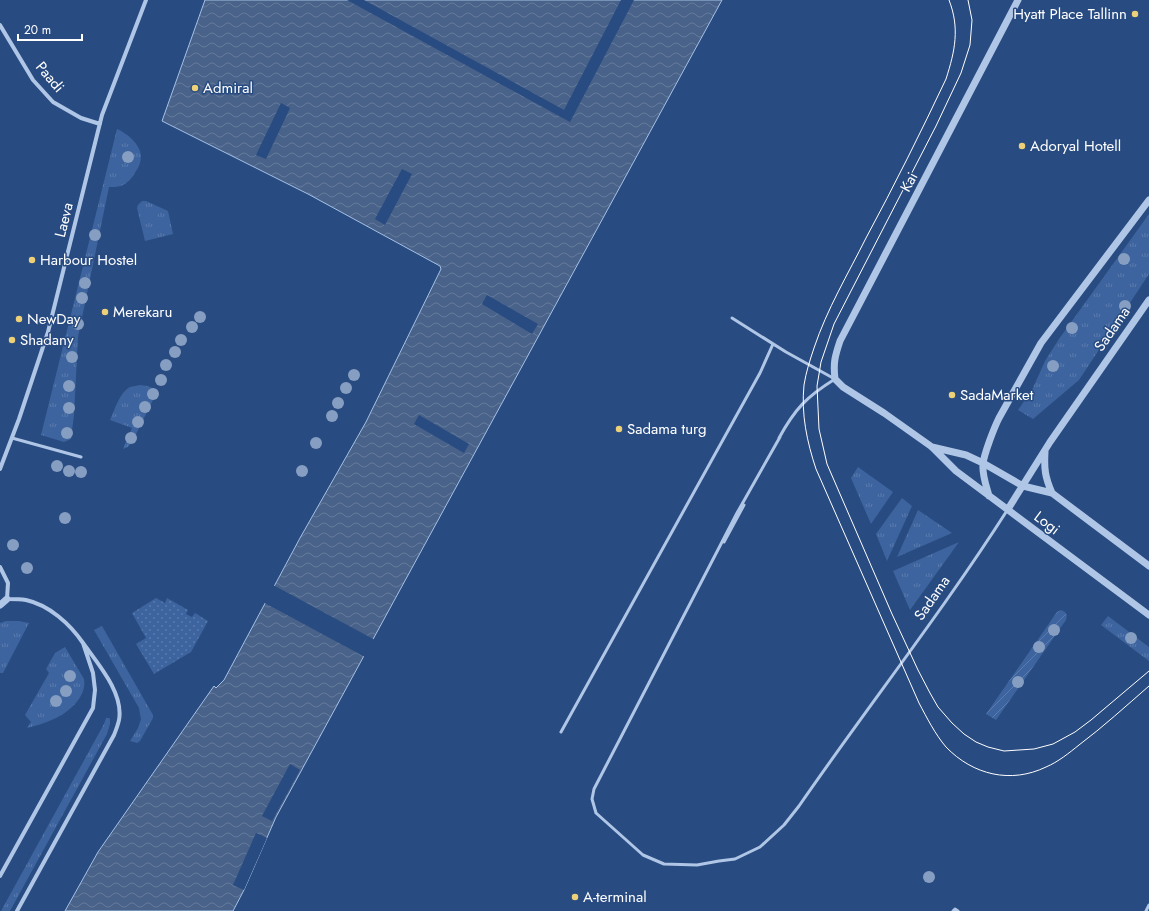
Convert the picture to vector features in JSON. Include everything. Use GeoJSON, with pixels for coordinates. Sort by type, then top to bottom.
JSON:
{"type":"FeatureCollection","features":[{"type":"Feature","properties":{"kind":"street","name":"Laeva"},"geometry":{"type":"LineString","coordinates":[[0,469],[48,332],[102,115],[146,0]]}},
{"type":"Feature","properties":{"kind":"street","name":"Kai"},"geometry":{"type":"LineString","coordinates":[[835,379],[835,358],[840,341],[1018,0]]}},
{"type":"Feature","properties":{"kind":"street","name":"Paadi"},"geometry":{"type":"LineString","coordinates":[[0,25],[33,80],[53,102],[81,118],[100,124]]}},
{"type":"Feature","properties":{"kind":"street"},"geometry":{"type":"LineString","coordinates":[[989,496],[983,474],[983,463],[995,426],[1041,344],[1149,200]]}},
{"type":"Feature","properties":{"kind":"street","name":"Sadama"},"geometry":{"type":"LineString","coordinates":[[1008,510],[1045,450],[1149,300]]}},
{"type":"Feature","properties":{"kind":"street","name":"Logi"},"geometry":{"type":"LineString","coordinates":[[835,379],[843,387],[884,413],[932,447],[956,471],[1149,615]]}},
{"type":"Feature","properties":{"kind":"street","name":"Logi"},"geometry":{"type":"LineString","coordinates":[[932,447],[966,456],[983,463],[1023,486],[1052,493],[1149,566]]}},
{"type":"Feature","properties":{"kind":"street"},"geometry":{"type":"LineString","coordinates":[[1045,450],[1044,468],[1047,482],[1052,493]]}},
{"type":"Feature","properties":{"kind":"street"},"geometry":{"type":"LineString","coordinates":[[0,567],[8,583],[4,600],[0,605]]}},
{"type":"Feature","properties":{"kind":"street"},"geometry":{"type":"LineString","coordinates":[[4,600],[24,599],[38,604],[50,610],[76,632],[113,687],[119,704],[119,719],[114,735],[17,911]]}},
{"type":"Feature","properties":{"kind":"street"},"geometry":{"type":"LineString","coordinates":[[0,876],[93,708],[95,690],[83,643]]}},
{"type":"Feature","properties":{"kind":"lane"},"geometry":{"type":"LineString","coordinates":[[625,728],[790,418],[804,401],[817,390],[835,379],[773,344],[732,318]]}},
{"type":"Feature","properties":{"kind":"lane"},"geometry":{"type":"LineString","coordinates":[[561,732],[760,373],[773,344]]}},
{"type":"Feature","properties":{"kind":"lane","name":"Sadama"},"geometry":{"type":"LineString","coordinates":[[780,437],[733,520],[594,789],[592,799],[596,813],[643,855],[664,864],[697,865],[735,859],[760,847],[784,825],[918,640],[1008,510]]}},
{"type":"Feature","properties":{"kind":"lane"},"geometry":{"type":"LineString","coordinates":[[12,438],[81,457]]}},
{"type":"Feature","properties":{"kind":"lane"},"geometry":{"type":"LineString","coordinates":[[1146,911],[1149,905]]}},
{"type":"Feature","properties":{"kind":"lane"},"geometry":{"type":"LineString","coordinates":[[954,911],[955,909],[958,911]]}},
{"type":"Feature","properties":{"kind":"green space"},"geometry":{"type":"Polygon","coordinates":[[[117,129],[136,144],[140,152],[141,160],[132,178],[128,182],[121,186],[109,187],[78,337],[74,415],[71,439],[64,442],[41,435],[117,129]]]}},
{"type":"Feature","properties":{"kind":"green space"},"geometry":{"type":"Polygon","coordinates":[[[142,201],[146,201],[168,211],[173,234],[145,241],[137,208],[142,201]]]}},
{"type":"Feature","properties":{"kind":"green space"},"geometry":{"type":"Polygon","coordinates":[[[1149,214],[1149,274],[1079,380],[1033,419],[1018,410],[1032,390],[1045,361],[1059,339],[1149,214]]]}},
{"type":"Feature","properties":{"kind":"green space"},"geometry":{"type":"Polygon","coordinates":[[[140,385],[158,390],[132,442],[128,447],[123,449],[132,428],[110,420],[123,393],[130,387],[140,385]]]}},
{"type":"Feature","properties":{"kind":"green space"},"geometry":{"type":"Polygon","coordinates":[[[858,467],[893,492],[871,524],[851,478],[858,467]]]}},
{"type":"Feature","properties":{"kind":"green space"},"geometry":{"type":"Polygon","coordinates":[[[902,498],[912,506],[887,561],[876,534],[902,498]]]}},
{"type":"Feature","properties":{"kind":"green space"},"geometry":{"type":"Polygon","coordinates":[[[918,510],[952,533],[897,557],[918,510]]]}},
{"type":"Feature","properties":{"kind":"green space"},"geometry":{"type":"Polygon","coordinates":[[[959,542],[910,610],[893,571],[959,542]]]}},
{"type":"Feature","properties":{"kind":"green space"},"geometry":{"type":"Polygon","coordinates":[[[156,598],[165,603],[167,598],[188,610],[186,614],[192,617],[195,613],[208,621],[191,652],[154,674],[136,644],[146,638],[132,613],[156,598]]]}},
{"type":"Feature","properties":{"kind":"green space"},"geometry":{"type":"Polygon","coordinates":[[[1061,610],[1067,615],[1066,620],[996,720],[986,714],[1057,612],[1061,610]]]}},
{"type":"Feature","properties":{"kind":"green space"},"geometry":{"type":"Polygon","coordinates":[[[1108,616],[1149,647],[1149,661],[1101,625],[1108,616]]]}},
{"type":"Feature","properties":{"kind":"green space"},"geometry":{"type":"Polygon","coordinates":[[[6,621],[29,623],[3,673],[0,673],[0,623],[6,621]]]}},
{"type":"Feature","properties":{"kind":"green space"},"geometry":{"type":"Polygon","coordinates":[[[102,626],[153,715],[153,718],[140,741],[137,743],[130,741],[138,728],[141,719],[139,708],[94,630],[102,626]]]}},
{"type":"Feature","properties":{"kind":"green space"},"geometry":{"type":"Polygon","coordinates":[[[65,647],[84,679],[83,692],[76,703],[60,716],[27,728],[31,722],[25,715],[49,673],[46,669],[55,653],[65,647]]]}},
{"type":"Feature","properties":{"kind":"green space"},"geometry":{"type":"Polygon","coordinates":[[[106,718],[110,719],[107,734],[10,911],[1,911],[104,724],[106,718]]]}},
{"type":"Feature","properties":{"kind":"water"},"geometry":{"type":"Polygon","coordinates":[[[205,0],[722,0],[276,817],[244,890],[233,911],[65,911],[98,852],[214,686],[216,688],[224,680],[300,538],[366,422],[441,269],[440,266],[308,194],[162,121],[205,0]]]}},
{"type":"Feature","properties":{"kind":"pier"},"geometry":{"type":"Polygon","coordinates":[[[347,0],[364,0],[564,110],[621,0],[634,0],[570,122],[347,0]]]}},
{"type":"Feature","properties":{"kind":"pier"},"geometry":{"type":"Polygon","coordinates":[[[281,103],[290,108],[266,159],[256,155],[281,103]]]}},
{"type":"Feature","properties":{"kind":"pier"},"geometry":{"type":"Polygon","coordinates":[[[402,169],[412,174],[385,225],[375,219],[402,169]]]}},
{"type":"Feature","properties":{"kind":"pier"},"geometry":{"type":"Polygon","coordinates":[[[487,295],[538,324],[532,334],[482,304],[487,295]]]}},
{"type":"Feature","properties":{"kind":"pier"},"geometry":{"type":"Polygon","coordinates":[[[419,415],[469,444],[464,453],[414,424],[419,415]]]}},
{"type":"Feature","properties":{"kind":"pier"},"geometry":{"type":"Polygon","coordinates":[[[273,585],[375,640],[365,657],[263,602],[273,585]]]}},
{"type":"Feature","properties":{"kind":"pier"},"geometry":{"type":"Polygon","coordinates":[[[290,764],[300,770],[272,821],[262,816],[290,764]]]}},
{"type":"Feature","properties":{"kind":"pier"},"geometry":{"type":"Polygon","coordinates":[[[256,833],[267,838],[244,890],[233,885],[256,833]]]}},
{"type":"Feature","properties":{"kind":"tram line"},"geometry":{"type":"LineString","coordinates":[[949,0],[954,20],[955,40],[952,59],[946,79],[887,199],[831,306],[819,334],[806,375],[803,407],[807,438],[813,459],[816,469],[919,703],[938,737],[957,757],[980,770],[993,774],[1006,776],[1033,772],[1059,760],[1106,724],[1149,686]]}},
{"type":"Feature","properties":{"kind":"tram line"},"geometry":{"type":"LineString","coordinates":[[968,0],[972,20],[970,45],[961,73],[936,126],[834,324],[821,362],[817,386],[819,429],[827,464],[892,614],[930,693],[938,707],[952,723],[976,742],[1004,751],[1034,749],[1053,744],[1075,732],[1091,720],[1149,671]]}},
{"type":"Feature","properties":{"kind":"place","name":"Hyatt Place Tallinn"},"geometry":{"type":"Point","coordinates":[1135,14]}},
{"type":"Feature","properties":{"kind":"place","name":"Admiral"},"geometry":{"type":"Point","coordinates":[195,88]}},
{"type":"Feature","properties":{"kind":"place","name":"Adoryal Hotell"},"geometry":{"type":"Point","coordinates":[1022,146]}},
{"type":"Feature","properties":{"kind":"place","name":"Harbour Hostel"},"geometry":{"type":"Point","coordinates":[32,260]}},
{"type":"Feature","properties":{"kind":"place","name":"Merekaru"},"geometry":{"type":"Point","coordinates":[105,312]}},
{"type":"Feature","properties":{"kind":"place","name":"NewDay"},"geometry":{"type":"Point","coordinates":[19,319]}},
{"type":"Feature","properties":{"kind":"place","name":"Shadany"},"geometry":{"type":"Point","coordinates":[12,340]}},
{"type":"Feature","properties":{"kind":"place","name":"SadaMarket"},"geometry":{"type":"Point","coordinates":[952,395]}},
{"type":"Feature","properties":{"kind":"place","name":"Sadama turg"},"geometry":{"type":"Point","coordinates":[619,429]}},
{"type":"Feature","properties":{"kind":"place","name":"A-terminal"},"geometry":{"type":"Point","coordinates":[575,897]}}]}
